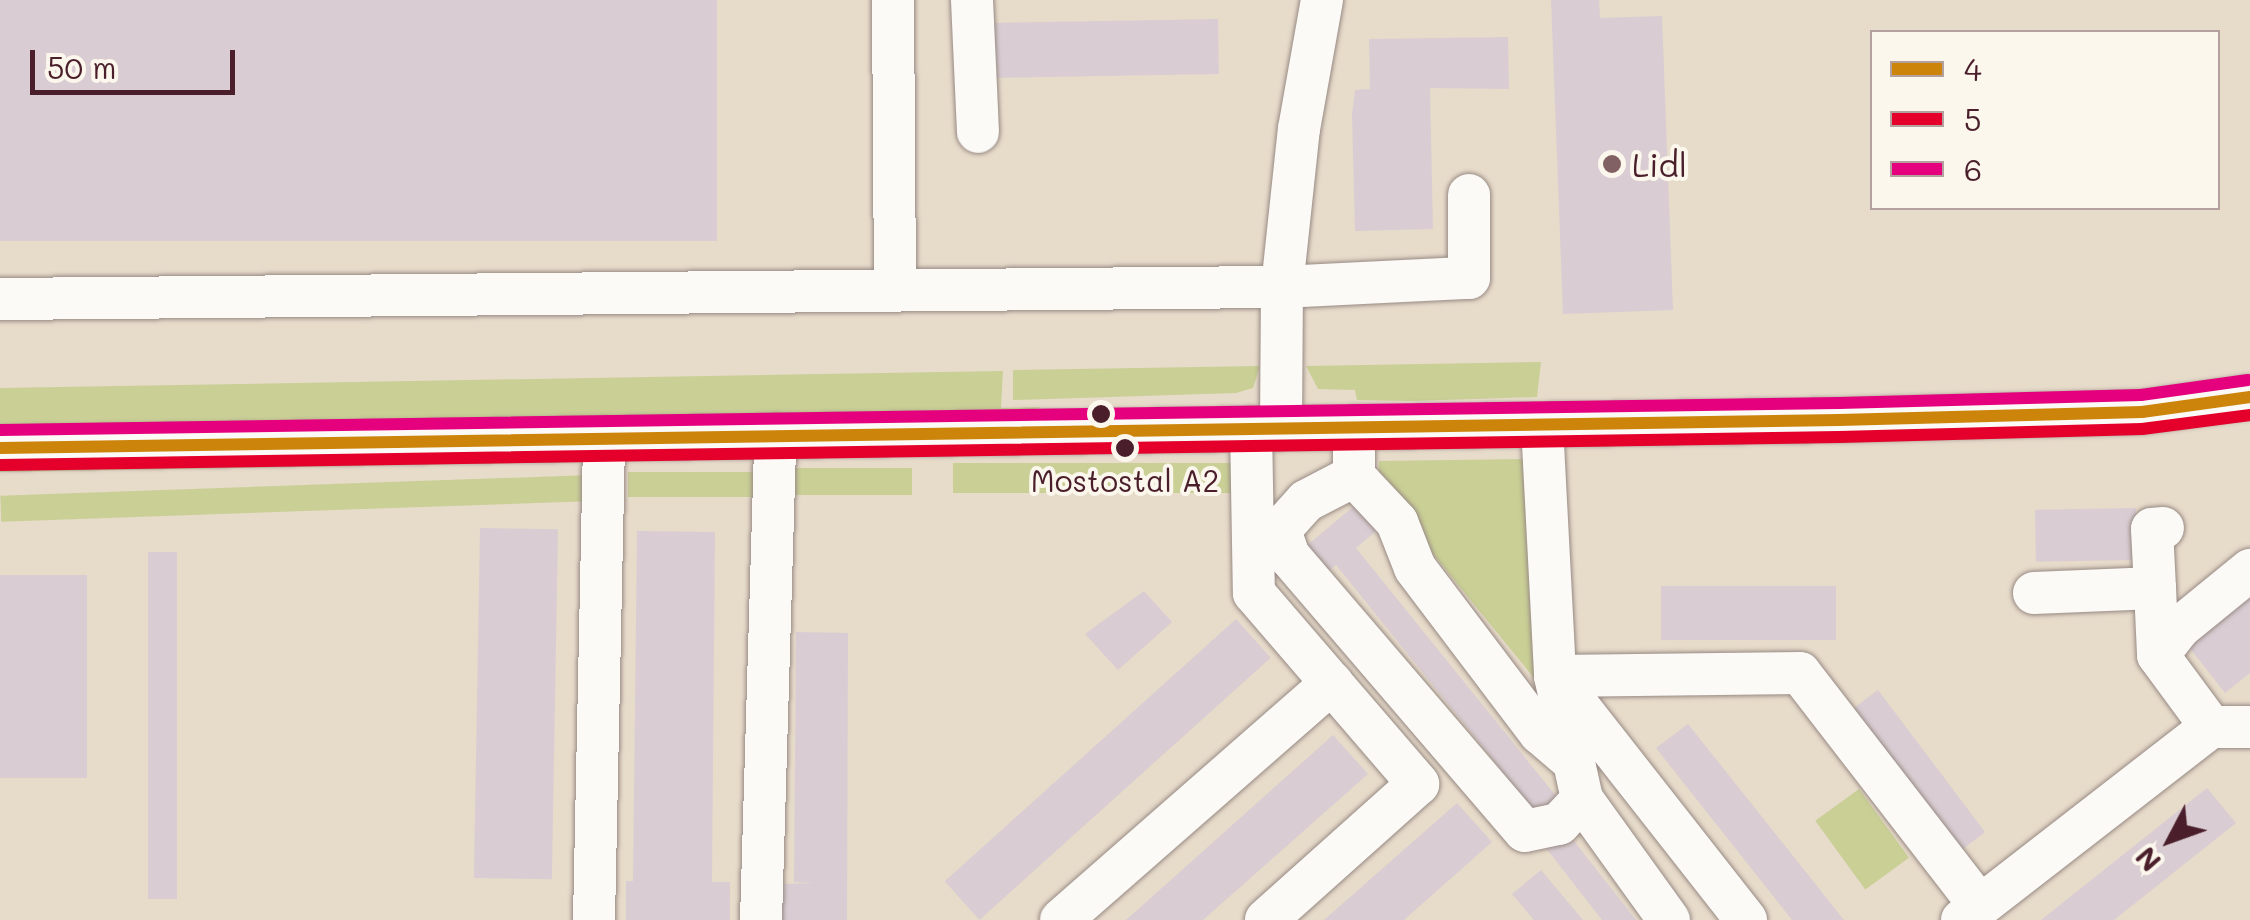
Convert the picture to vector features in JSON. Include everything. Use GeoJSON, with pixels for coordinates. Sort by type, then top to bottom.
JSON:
{"type":"FeatureCollection","features":[{"type":"Feature","properties":{"kind":"street"},"geometry":{"type":"LineString","coordinates":[[893,0],[896,290]]}},
{"type":"Feature","properties":{"kind":"street"},"geometry":{"type":"LineString","coordinates":[[972,0],[978,132]]}},
{"type":"Feature","properties":{"kind":"street"},"geometry":{"type":"LineString","coordinates":[[1266,920],[1418,784],[1254,593],[1266,428],[1299,130],[1322,0]]}},
{"type":"Feature","properties":{"kind":"street"},"geometry":{"type":"LineString","coordinates":[[0,299],[1282,287],[1469,278],[1469,195]]}},
{"type":"Feature","properties":{"kind":"street"},"geometry":{"type":"LineString","coordinates":[[2142,412],[2250,397]]}},
{"type":"Feature","properties":{"kind":"street"},"geometry":{"type":"LineString","coordinates":[[0,448],[2142,412],[2250,421]]}},
{"type":"Feature","properties":{"kind":"street"},"geometry":{"type":"LineString","coordinates":[[1354,476],[1306,501],[1280,530],[1289,556],[1525,831],[1559,824],[1578,781],[1554,676],[1542,424]]}},
{"type":"Feature","properties":{"kind":"street"},"geometry":{"type":"LineString","coordinates":[[1352,427],[1354,476],[1397,522],[1415,568],[1578,781],[1669,920]]}},
{"type":"Feature","properties":{"kind":"street"},"geometry":{"type":"LineString","coordinates":[[761,920],[775,435]]}},
{"type":"Feature","properties":{"kind":"street"},"geometry":{"type":"LineString","coordinates":[[594,920],[604,438]]}},
{"type":"Feature","properties":{"kind":"street"},"geometry":{"type":"LineString","coordinates":[[1554,676],[1800,673],[1971,913],[2230,727],[2158,655],[2152,529],[2163,528]]}},
{"type":"Feature","properties":{"kind":"street"},"geometry":{"type":"LineString","coordinates":[[2158,655],[2179,628],[2250,570]]}},
{"type":"Feature","properties":{"kind":"street"},"geometry":{"type":"LineString","coordinates":[[2034,592],[2154,588]]}},
{"type":"Feature","properties":{"kind":"street"},"geometry":{"type":"LineString","coordinates":[[1554,676],[1746,920]]}},
{"type":"Feature","properties":{"kind":"street"},"geometry":{"type":"LineString","coordinates":[[1061,920],[1332,683]]}},
{"type":"Feature","properties":{"kind":"green space"},"geometry":{"type":"Polygon","coordinates":[[[1541,362],[1537,397],[1412,401],[1357,400],[1355,390],[1318,389],[1306,366],[1541,362]]]}},
{"type":"Feature","properties":{"kind":"green space"},"geometry":{"type":"Polygon","coordinates":[[[1260,366],[1253,388],[1236,393],[1013,400],[1013,370],[1260,366]]]}},
{"type":"Feature","properties":{"kind":"green space"},"geometry":{"type":"Polygon","coordinates":[[[1003,371],[1001,408],[1041,407],[1020,415],[0,432],[0,388],[1003,371]]]}},
{"type":"Feature","properties":{"kind":"green space"},"geometry":{"type":"Polygon","coordinates":[[[576,456],[586,462],[0,472],[0,464],[576,456]]]}},
{"type":"Feature","properties":{"kind":"green space"},"geometry":{"type":"Polygon","coordinates":[[[1531,459],[1539,684],[1379,488],[1379,461],[1531,459]]]}},
{"type":"Feature","properties":{"kind":"green space"},"geometry":{"type":"Polygon","coordinates":[[[953,463],[1234,463],[1234,493],[953,493],[953,463]]]}},
{"type":"Feature","properties":{"kind":"green space"},"geometry":{"type":"Polygon","coordinates":[[[789,468],[912,468],[912,495],[789,495],[789,468]]]}},
{"type":"Feature","properties":{"kind":"green space"},"geometry":{"type":"Polygon","coordinates":[[[628,472],[762,472],[762,497],[628,497],[628,472]]]}},
{"type":"Feature","properties":{"kind":"green space"},"geometry":{"type":"Polygon","coordinates":[[[592,475],[593,501],[1,522],[0,496],[592,475]]]}},
{"type":"Feature","properties":{"kind":"green space"},"geometry":{"type":"Polygon","coordinates":[[[1859,789],[1909,858],[1865,890],[1815,821],[1859,789]]]}},
{"type":"Feature","properties":{"kind":"building"},"geometry":{"type":"Polygon","coordinates":[[[0,0],[717,0],[717,241],[0,241],[0,0]]]}},
{"type":"Feature","properties":{"kind":"building","name":"Lidl"},"geometry":{"type":"Polygon","coordinates":[[[1551,0],[1599,0],[1600,18],[1662,16],[1673,310],[1563,314],[1551,0]]]}},
{"type":"Feature","properties":{"kind":"building"},"geometry":{"type":"Polygon","coordinates":[[[1218,19],[1219,74],[991,78],[990,23],[1218,19]]]}},
{"type":"Feature","properties":{"kind":"building"},"geometry":{"type":"Polygon","coordinates":[[[1508,37],[1509,89],[1430,88],[1433,229],[1355,231],[1352,115],[1355,90],[1370,89],[1369,39],[1508,37]]]}},
{"type":"Feature","properties":{"kind":"building"},"geometry":{"type":"Polygon","coordinates":[[[1361,500],[1382,526],[1356,548],[1560,801],[1540,818],[1336,565],[1325,574],[1304,548],[1361,500]]]}},
{"type":"Feature","properties":{"kind":"building"},"geometry":{"type":"Polygon","coordinates":[[[2136,508],[2137,560],[2036,562],[2035,510],[2136,508]]]}},
{"type":"Feature","properties":{"kind":"building"},"geometry":{"type":"Polygon","coordinates":[[[480,528],[558,529],[552,879],[474,878],[480,528]]]}},
{"type":"Feature","properties":{"kind":"building"},"geometry":{"type":"Polygon","coordinates":[[[637,531],[715,532],[712,882],[730,882],[730,920],[626,920],[626,881],[633,881],[637,531]]]}},
{"type":"Feature","properties":{"kind":"building"},"geometry":{"type":"Polygon","coordinates":[[[148,552],[177,552],[177,899],[148,899],[148,552]]]}},
{"type":"Feature","properties":{"kind":"building"},"geometry":{"type":"Polygon","coordinates":[[[0,575],[87,575],[87,778],[0,778],[0,575]]]}},
{"type":"Feature","properties":{"kind":"building"},"geometry":{"type":"Polygon","coordinates":[[[1661,586],[1836,586],[1836,640],[1661,640],[1661,586]]]}},
{"type":"Feature","properties":{"kind":"building"},"geometry":{"type":"Polygon","coordinates":[[[1144,591],[1172,622],[1118,670],[1085,634],[1144,591]]]}},
{"type":"Feature","properties":{"kind":"building"},"geometry":{"type":"Polygon","coordinates":[[[2250,597],[2250,673],[2225,693],[2188,646],[2250,597]]]}},
{"type":"Feature","properties":{"kind":"building"},"geometry":{"type":"Polygon","coordinates":[[[1236,619],[1271,658],[979,920],[945,881],[1236,619]]]}},
{"type":"Feature","properties":{"kind":"building"},"geometry":{"type":"Polygon","coordinates":[[[796,632],[848,633],[847,920],[778,920],[777,884],[815,883],[794,882],[796,632]]]}},
{"type":"Feature","properties":{"kind":"building"},"geometry":{"type":"Polygon","coordinates":[[[1878,690],[1985,832],[1957,853],[1850,711],[1878,690]]]}},
{"type":"Feature","properties":{"kind":"building"},"geometry":{"type":"Polygon","coordinates":[[[1688,724],[1844,920],[1792,920],[1656,748],[1688,724]]]}},
{"type":"Feature","properties":{"kind":"building"},"geometry":{"type":"Polygon","coordinates":[[[1333,735],[1368,774],[1203,920],[1126,920],[1333,735]]]}},
{"type":"Feature","properties":{"kind":"building"},"geometry":{"type":"Polygon","coordinates":[[[2207,788],[2236,823],[2114,920],[2041,920],[2207,788]]]}},
{"type":"Feature","properties":{"kind":"building"},"geometry":{"type":"Polygon","coordinates":[[[1457,803],[1492,842],[1404,920],[1324,920],[1457,803]]]}},
{"type":"Feature","properties":{"kind":"building"},"geometry":{"type":"Polygon","coordinates":[[[1567,832],[1636,920],[1602,920],[1546,848],[1567,832]]]}},
{"type":"Feature","properties":{"kind":"building"},"geometry":{"type":"Polygon","coordinates":[[[1541,870],[1583,920],[1534,920],[1512,894],[1541,870]]]}},
{"type":"Feature","properties":{"kind":"transit line","name":"6"},"geometry":{"type":"LineString","coordinates":[[0,430],[1839,403],[2141,395],[2248,380]]}},
{"type":"Feature","properties":{"kind":"transit line","name":"4"},"geometry":{"type":"LineString","coordinates":[[0,448],[1839,420],[2142,412],[2250,397]]}},
{"type":"Feature","properties":{"kind":"transit line","name":"5"},"geometry":{"type":"LineString","coordinates":[[0,465],[1839,437],[2142,429],[2250,415]]}},
{"type":"Feature","properties":{"kind":"place","name":"Lidl"},"geometry":{"type":"Point","coordinates":[1612,164]}},
{"type":"Feature","properties":{"kind":"place","name":"Mostostal A2"},"geometry":{"type":"Point","coordinates":[1125,448]}}]}
